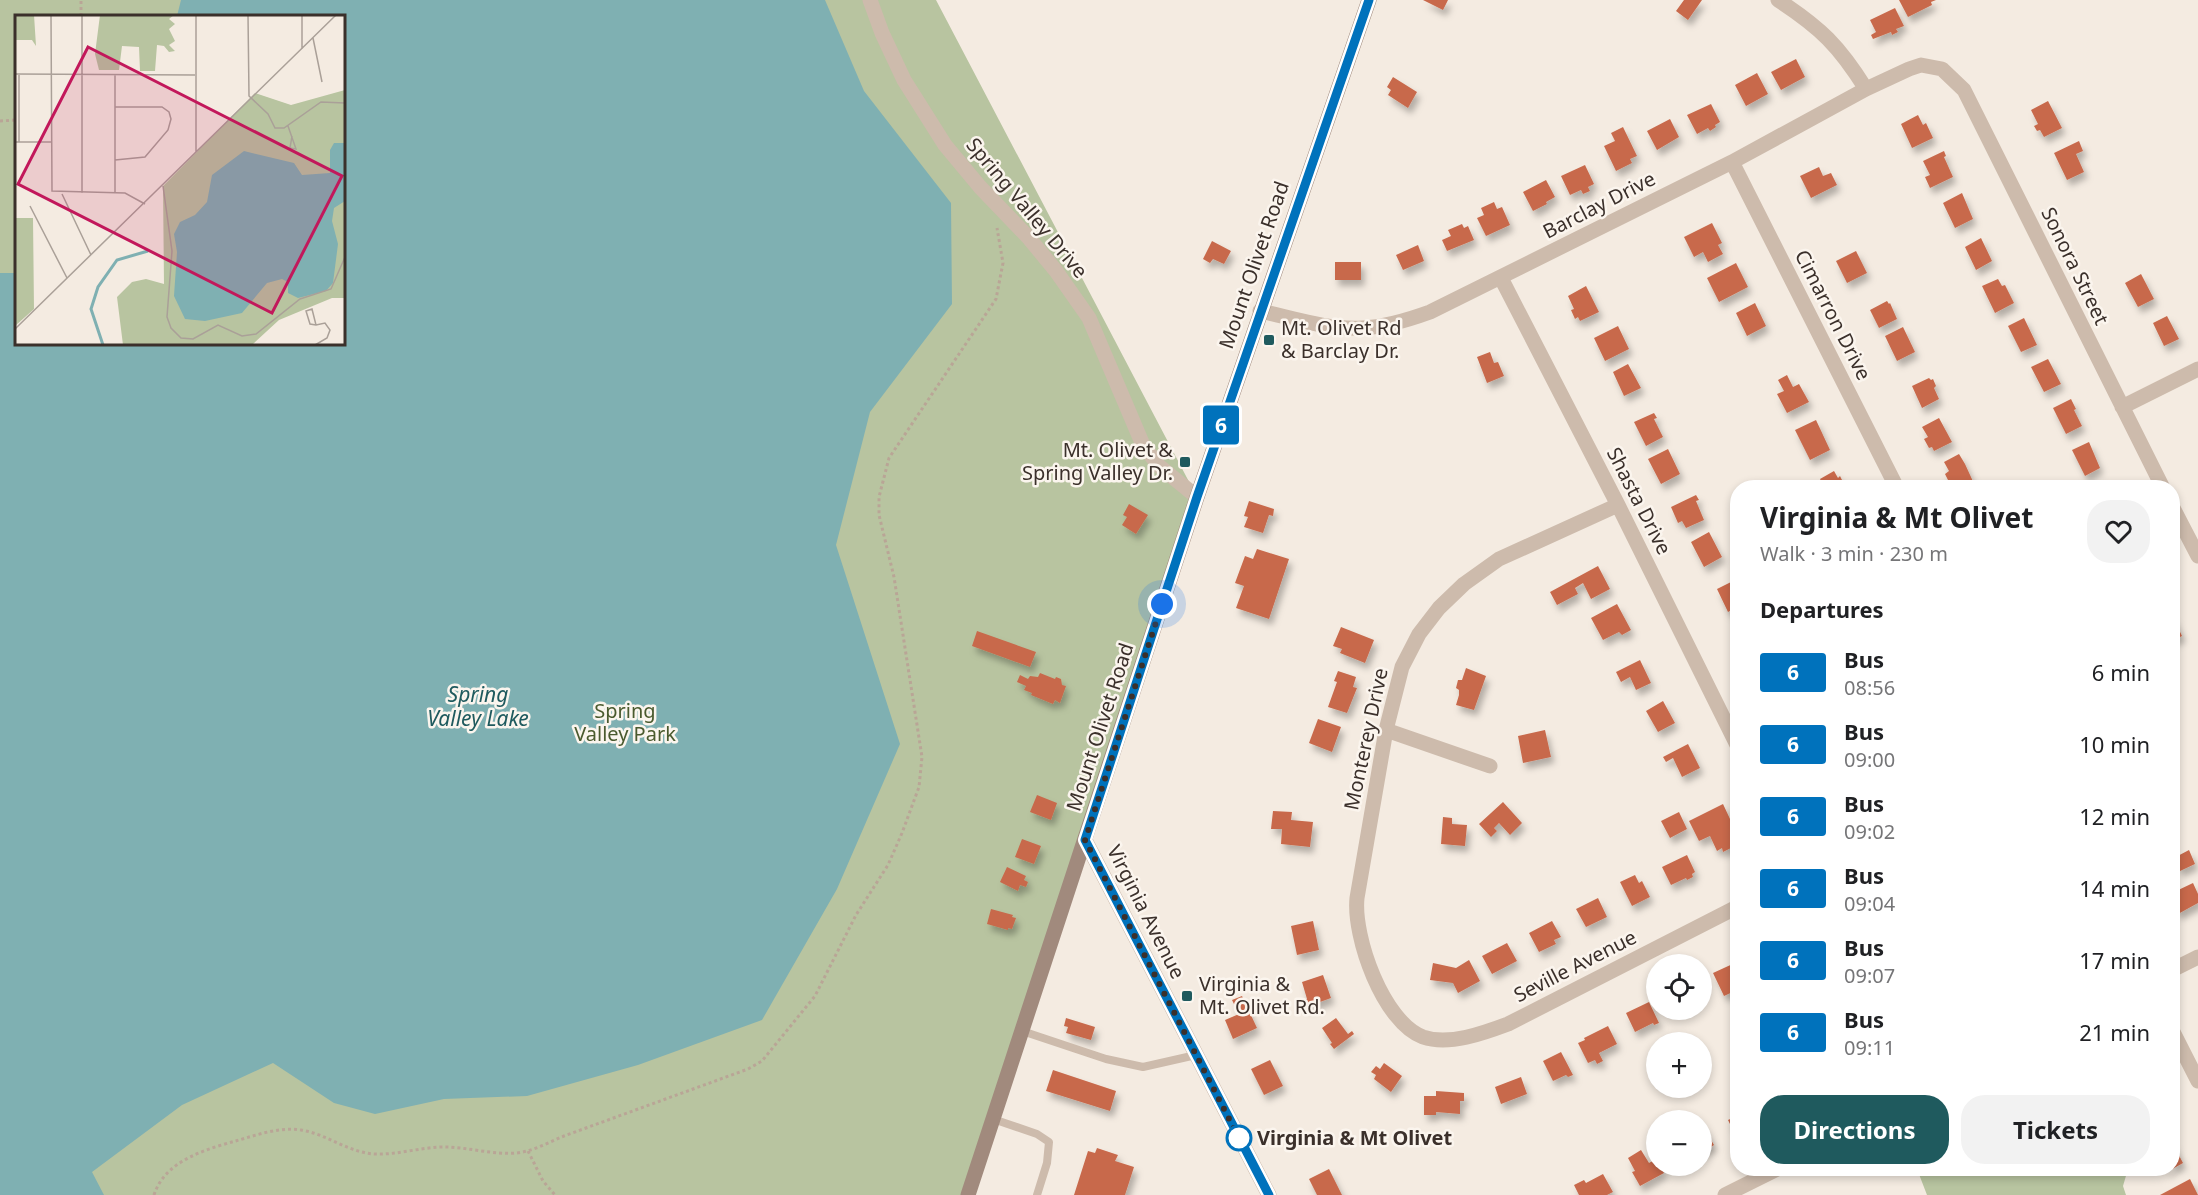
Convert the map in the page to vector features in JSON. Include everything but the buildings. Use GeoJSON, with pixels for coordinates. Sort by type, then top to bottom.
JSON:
{"type":"FeatureCollection","features":[{"type":"Feature","properties":{"kind":"street","name":"Spring Valley Drive"},"geometry":{"type":"LineString","coordinates":[[870,0],[882,33],[904,80],[945,145],[1056,271],[1089,318],[1143,445],[1159,466],[1197,497]]}},
{"type":"Feature","properties":{"kind":"street","name":"Mount Olivet Road"},"geometry":{"type":"LineString","coordinates":[[968,1195],[1197,497],[1369,0]]}},
{"type":"Feature","properties":{"kind":"street"},"geometry":{"type":"LineString","coordinates":[[1778,0],[1812,22],[1835,45],[1866,89]]}},
{"type":"Feature","properties":{"kind":"street","name":"Barclay Drive"},"geometry":{"type":"LineString","coordinates":[[1260,311],[1331,326],[1361,328],[1392,324],[1430,312],[1732,162],[1866,89],[1921,65],[1942,69]]}},
{"type":"Feature","properties":{"kind":"street","name":"Sonora Street"},"geometry":{"type":"LineString","coordinates":[[1942,69],[1964,90],[2159,480]]}},
{"type":"Feature","properties":{"kind":"street","name":"Cimarron Drive"},"geometry":{"type":"LineString","coordinates":[[1732,162],[1893,480]]}},
{"type":"Feature","properties":{"kind":"street","name":"Shasta Drive"},"geometry":{"type":"LineString","coordinates":[[1501,278],[1618,505],[1730,731]]}},
{"type":"Feature","properties":{"kind":"street"},"geometry":{"type":"LineString","coordinates":[[2122,407],[2198,369]]}},
{"type":"Feature","properties":{"kind":"street","name":"Monterey Drive"},"geometry":{"type":"LineString","coordinates":[[1425,1038],[1413,1032],[1396,1015],[1378,986],[1365,952],[1355,913],[1386,730],[1402,667],[1419,634],[1438,608],[1464,584],[1499,559],[1618,505]]}},
{"type":"Feature","properties":{"kind":"street"},"geometry":{"type":"LineString","coordinates":[[2180,521],[2198,556]]}},
{"type":"Feature","properties":{"kind":"street"},"geometry":{"type":"LineString","coordinates":[[1386,730],[1490,766]]}},
{"type":"Feature","properties":{"kind":"street","name":"Virginia Avenue"},"geometry":{"type":"LineString","coordinates":[[1085,840],[1269,1195]]}},
{"type":"Feature","properties":{"kind":"street","name":"Seville Avenue"},"geometry":{"type":"LineString","coordinates":[[1425,1038],[1456,1039],[1478,1036],[1508,1024],[1730,911]]}},
{"type":"Feature","properties":{"kind":"street"},"geometry":{"type":"LineString","coordinates":[[2180,966],[2198,957]]}},
{"type":"Feature","properties":{"kind":"street"},"geometry":{"type":"LineString","coordinates":[[2180,1046],[2198,1081]]}},
{"type":"Feature","properties":{"kind":"street"},"geometry":{"type":"LineString","coordinates":[[1725,1195],[1763,1176]]}},
{"type":"Feature","properties":{"kind":"lane"},"geometry":{"type":"LineString","coordinates":[[1022,1031],[1106,1059],[1143,1067],[1196,1055]]}},
{"type":"Feature","properties":{"kind":"lane"},"geometry":{"type":"LineString","coordinates":[[993,1119],[1037,1134],[1049,1142],[1047,1163],[1037,1195]]}},
{"type":"Feature","properties":{"kind":"path"},"geometry":{"type":"LineString","coordinates":[[0,121],[15,120]]}},
{"type":"Feature","properties":{"kind":"path"},"geometry":{"type":"LineString","coordinates":[[154,1195],[164,1176],[190,1157],[208,1149],[274,1130],[303,1131],[372,1154],[447,1147],[504,1153],[528,1150],[748,1069],[762,1061],[815,996],[856,915],[888,865],[919,787],[922,757],[894,577],[879,515],[879,497],[889,458],[996,298],[1003,263],[996,228]]}},
{"type":"Feature","properties":{"kind":"path"},"geometry":{"type":"LineString","coordinates":[[528,1150],[543,1181],[555,1195]]}},
{"type":"Feature","properties":{"kind":"green space","name":"Spring Valley Lake"},"geometry":{"type":"Polygon","coordinates":[[[0,0],[936,0],[1197,497],[970,1195],[0,1195],[0,0]]]}},
{"type":"Feature","properties":{"kind":"green space"},"geometry":{"type":"Polygon","coordinates":[[[1920,1176],[2126,1176],[2123,1186],[2126,1195],[1927,1195],[1920,1176]]]}},
{"type":"Feature","properties":{"kind":"water","name":"Spring Valley Lake"},"geometry":{"type":"Polygon","coordinates":[[[181,0],[825,0],[864,91],[951,203],[952,304],[870,412],[836,545],[900,744],[837,889],[762,1020],[638,1065],[527,1096],[444,1099],[375,1114],[334,1103],[273,1063],[182,1105],[92,1172],[104,1195],[0,1195],[0,273],[15,273],[15,345],[345,345],[345,15],[177,15],[181,0]]]}},
{"type":"Feature","properties":{"kind":"bus line","name":"6"},"geometry":{"type":"LineString","coordinates":[[1269,1195],[1085,840],[1197,497],[1369,0]]}},
{"type":"Feature","properties":{"kind":"place","name":"Mt. Olivet Rd & Barclay Dr."},"geometry":{"type":"Point","coordinates":[1269,340]}},
{"type":"Feature","properties":{"kind":"place","name":"Mt. Olivet & Spring Valley Dr."},"geometry":{"type":"Point","coordinates":[1185,462]}},
{"type":"Feature","properties":{"kind":"place","name":"Virginia & Mt. Olivet Rd."},"geometry":{"type":"Point","coordinates":[1187,996]}},
{"type":"Feature","properties":{"kind":"place","name":"Virginia & Mt Olivet"},"geometry":{"type":"Point","coordinates":[1239,1138]}},
{"type":"Feature","properties":{"kind":"route"},"geometry":{"type":"LineString","coordinates":[[1162,604],[1085,840],[1239,1138]]}},
{"type":"Feature","properties":{"kind":"park label","name":"Spring Valley Park"},"geometry":{"type":"Point","coordinates":[625,722]}}]}
